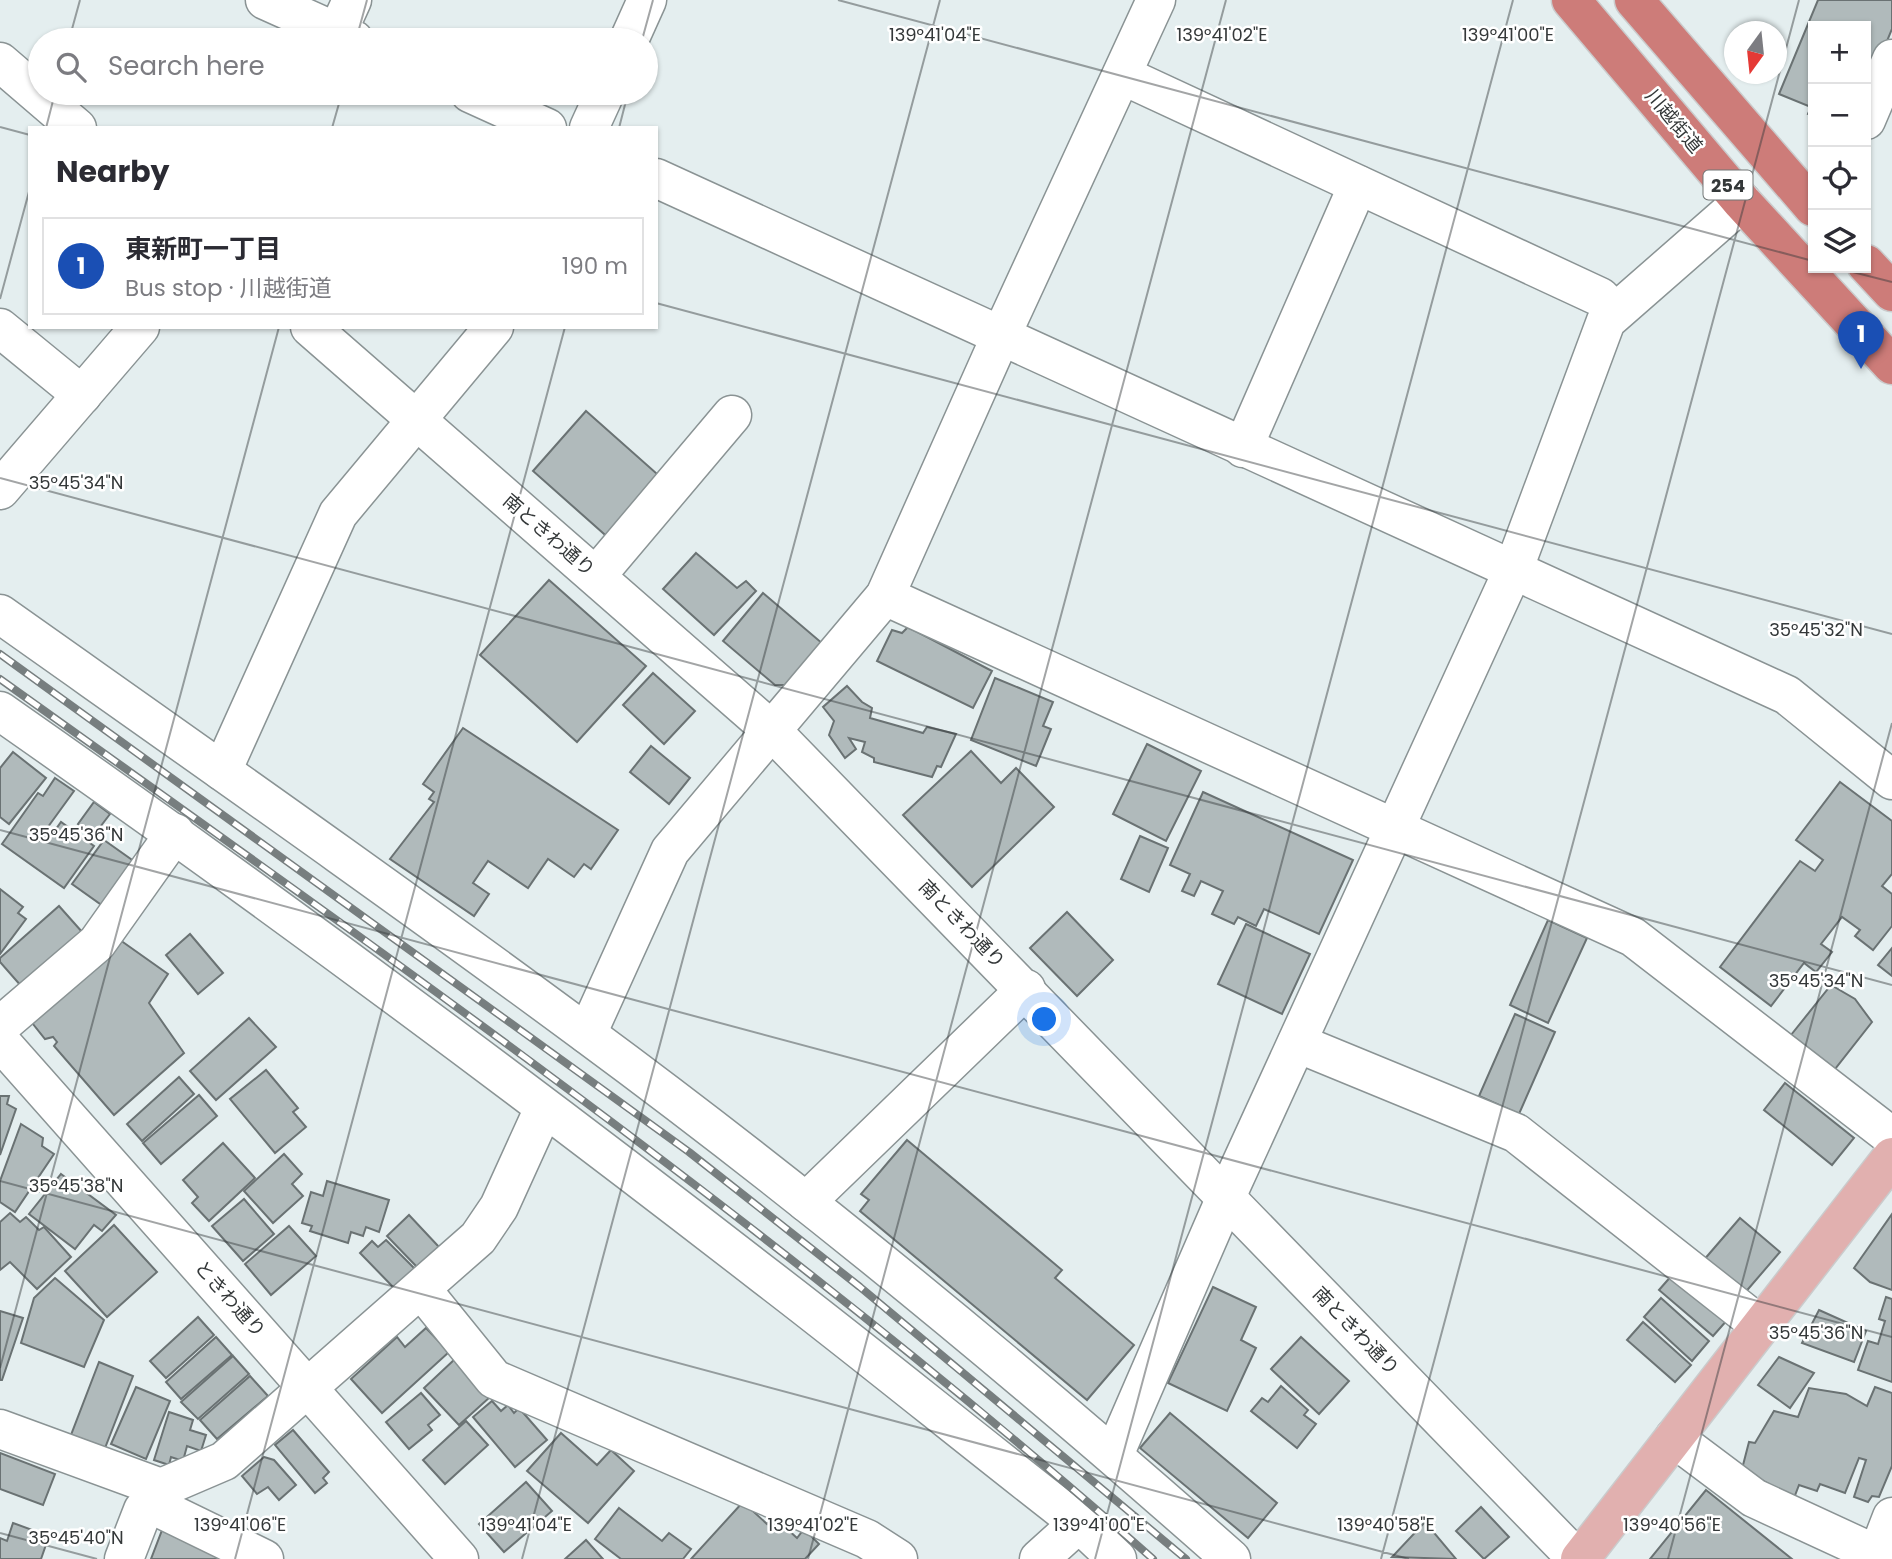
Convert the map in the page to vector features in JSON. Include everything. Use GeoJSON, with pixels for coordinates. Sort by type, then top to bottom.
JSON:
{"type":"FeatureCollection","features":[{"type":"Feature","properties":{"kind":"highway","name":"川越街道"},"geometry":{"type":"LineString","coordinates":[[1571,0],[1742,202],[1892,365]]}},
{"type":"Feature","properties":{"kind":"highway","name":"254"},"geometry":{"type":"LineString","coordinates":[[1634,0],[1808,201]]}},
{"type":"Feature","properties":{"kind":"highway"},"geometry":{"type":"LineString","coordinates":[[1871,269],[1892,292]]}},
{"type":"Feature","properties":{"kind":"main road"},"geometry":{"type":"LineString","coordinates":[[1579,1559],[1892,1157]]}},
{"type":"Feature","properties":{"kind":"street"},"geometry":{"type":"LineString","coordinates":[[265,0],[348,24]]}},
{"type":"Feature","properties":{"kind":"street"},"geometry":{"type":"LineString","coordinates":[[634,28],[647,0]]}},
{"type":"Feature","properties":{"kind":"street"},"geometry":{"type":"LineString","coordinates":[[587,1034],[670,851],[770,729],[886,596],[1000,338],[1156,0]]}},
{"type":"Feature","properties":{"kind":"street"},"geometry":{"type":"LineString","coordinates":[[1871,108],[1892,59]]}},
{"type":"Feature","properties":{"kind":"street"},"geometry":{"type":"LineString","coordinates":[[0,62],[28,86]]}},
{"type":"Feature","properties":{"kind":"street"},"geometry":{"type":"LineString","coordinates":[[1122,75],[1600,297],[1615,312]]}},
{"type":"Feature","properties":{"kind":"street"},"geometry":{"type":"LineString","coordinates":[[50,105],[75,126]]}},
{"type":"Feature","properties":{"kind":"street"},"geometry":{"type":"LineString","coordinates":[[496,105],[543,126]]}},
{"type":"Feature","properties":{"kind":"street"},"geometry":{"type":"LineString","coordinates":[[590,126],[600,105]]}},
{"type":"Feature","properties":{"kind":"street"},"geometry":{"type":"LineString","coordinates":[[658,179],[1000,338],[1514,568],[1787,695],[1892,780]]}},
{"type":"Feature","properties":{"kind":"street"},"geometry":{"type":"LineString","coordinates":[[1243,448],[1358,185]]}},
{"type":"Feature","properties":{"kind":"street"},"geometry":{"type":"LineString","coordinates":[[1114,1455],[1226,1196],[1514,568],[1606,321],[1742,202]]}},
{"type":"Feature","properties":{"kind":"street"},"geometry":{"type":"LineString","coordinates":[[0,328],[82,395]]}},
{"type":"Feature","properties":{"kind":"street"},"geometry":{"type":"LineString","coordinates":[[0,490],[138,329]]}},
{"type":"Feature","properties":{"kind":"street","name":"南ときわ通り"},"geometry":{"type":"LineString","coordinates":[[312,329],[770,729],[1579,1559]]}},
{"type":"Feature","properties":{"kind":"street"},"geometry":{"type":"LineString","coordinates":[[222,771],[338,514],[492,329]]}},
{"type":"Feature","properties":{"kind":"street"},"geometry":{"type":"LineString","coordinates":[[606,585],[732,415]]}},
{"type":"Feature","properties":{"kind":"street"},"geometry":{"type":"LineString","coordinates":[[606,585],[708,484]]}},
{"type":"Feature","properties":{"kind":"street"},"geometry":{"type":"LineString","coordinates":[[886,596],[1633,937],[1892,1137]]}},
{"type":"Feature","properties":{"kind":"street"},"geometry":{"type":"LineString","coordinates":[[0,614],[587,1034],[806,1202],[1114,1455],[1231,1559]]}},
{"type":"Feature","properties":{"kind":"street"},"geometry":{"type":"LineString","coordinates":[[0,711],[175,833],[766,1276],[1079,1523],[1117,1559]]}},
{"type":"Feature","properties":{"kind":"street"},"geometry":{"type":"LineString","coordinates":[[0,1026],[97,943],[175,833]]}},
{"type":"Feature","properties":{"kind":"street"},"geometry":{"type":"LineString","coordinates":[[806,1202],[1026,989]]}},
{"type":"Feature","properties":{"kind":"street","name":"ときわ通り"},"geometry":{"type":"LineString","coordinates":[[0,1041],[459,1559]]}},
{"type":"Feature","properties":{"kind":"street"},"geometry":{"type":"LineString","coordinates":[[1297,1043],[1516,1132],[1761,1326]]}},
{"type":"Feature","properties":{"kind":"street"},"geometry":{"type":"LineString","coordinates":[[124,1559],[155,1495],[180,1477],[225,1461],[478,1238],[499,1207],[544,1108]]}},
{"type":"Feature","properties":{"kind":"street"},"geometry":{"type":"LineString","coordinates":[[422,1290],[494,1379],[867,1539],[898,1559]]}},
{"type":"Feature","properties":{"kind":"street"},"geometry":{"type":"LineString","coordinates":[[0,1429],[155,1495],[264,1559]]}},
{"type":"Feature","properties":{"kind":"street"},"geometry":{"type":"LineString","coordinates":[[1674,1438],[1754,1498],[1882,1557],[1892,1517]]}},
{"type":"Feature","properties":{"kind":"street"},"geometry":{"type":"LineString","coordinates":[[1039,1559],[1079,1523]]}},
{"type":"Feature","properties":{"kind":"building"},"geometry":{"type":"Polygon","coordinates":[[[1818,0],[1892,0],[1892,29],[1871,80],[1871,21],[1809,21],[1818,0]]]}},
{"type":"Feature","properties":{"kind":"building"},"geometry":{"type":"Polygon","coordinates":[[[1808,24],[1808,106],[1779,94],[1783,84],[1787,84],[1787,75],[1808,24]]]}},
{"type":"Feature","properties":{"kind":"building"},"geometry":{"type":"Polygon","coordinates":[[[586,411],[665,481],[612,541],[533,471],[586,411]]]}},
{"type":"Feature","properties":{"kind":"building"},"geometry":{"type":"Polygon","coordinates":[[[696,553],[737,588],[746,581],[756,591],[714,635],[663,589],[696,553]]]}},
{"type":"Feature","properties":{"kind":"building"},"geometry":{"type":"Polygon","coordinates":[[[549,580],[646,666],[577,742],[480,655],[549,580]]]}},
{"type":"Feature","properties":{"kind":"building"},"geometry":{"type":"Polygon","coordinates":[[[763,593],[823,644],[788,685],[775,685],[723,641],[763,593]]]}},
{"type":"Feature","properties":{"kind":"building"},"geometry":{"type":"Polygon","coordinates":[[[908,627],[992,671],[973,708],[877,661],[892,630],[902,633],[908,627]]]}},
{"type":"Feature","properties":{"kind":"building"},"geometry":{"type":"Polygon","coordinates":[[[653,673],[695,711],[664,744],[623,705],[653,673]]]}},
{"type":"Feature","properties":{"kind":"building"},"geometry":{"type":"Polygon","coordinates":[[[995,678],[1053,702],[1043,726],[1051,729],[1036,766],[971,740],[995,678]]]}},
{"type":"Feature","properties":{"kind":"building"},"geometry":{"type":"Polygon","coordinates":[[[847,686],[862,702],[872,708],[870,718],[923,733],[927,727],[956,734],[941,767],[937,766],[932,777],[874,762],[874,758],[862,752],[865,742],[849,738],[856,749],[845,758],[829,735],[834,721],[823,707],[847,686]]]}},
{"type":"Feature","properties":{"kind":"building"},"geometry":{"type":"Polygon","coordinates":[[[463,728],[618,830],[591,869],[584,864],[574,877],[548,859],[528,888],[488,861],[473,883],[489,894],[474,916],[390,859],[434,802],[429,799],[434,792],[423,784],[463,728]]]}},
{"type":"Feature","properties":{"kind":"building"},"geometry":{"type":"Polygon","coordinates":[[[1147,744],[1201,771],[1166,841],[1113,814],[1147,744]]]}},
{"type":"Feature","properties":{"kind":"building"},"geometry":{"type":"Polygon","coordinates":[[[651,746],[690,778],[669,804],[630,772],[651,746]]]}},
{"type":"Feature","properties":{"kind":"building"},"geometry":{"type":"Polygon","coordinates":[[[971,751],[1001,783],[1016,768],[1054,807],[972,887],[903,815],[971,751]]]}},
{"type":"Feature","properties":{"kind":"building"},"geometry":{"type":"Polygon","coordinates":[[[13,752],[46,778],[9,824],[0,817],[0,768],[13,752]]]}},
{"type":"Feature","properties":{"kind":"building"},"geometry":{"type":"Polygon","coordinates":[[[55,778],[74,791],[45,831],[51,836],[61,822],[94,846],[64,888],[2,844],[38,793],[43,796],[55,778]]]}},
{"type":"Feature","properties":{"kind":"building"},"geometry":{"type":"Polygon","coordinates":[[[1840,782],[1892,821],[1892,874],[1882,886],[1892,894],[1892,926],[1873,950],[1855,936],[1860,930],[1842,917],[1821,944],[1832,952],[1816,972],[1804,963],[1771,1006],[1720,967],[1800,861],[1815,871],[1823,860],[1796,840],[1840,782]]]}},
{"type":"Feature","properties":{"kind":"building"},"geometry":{"type":"Polygon","coordinates":[[[1203,792],[1353,860],[1319,934],[1264,909],[1256,926],[1238,917],[1234,924],[1212,914],[1223,891],[1201,881],[1194,896],[1182,891],[1190,874],[1170,865],[1203,792]]]}},
{"type":"Feature","properties":{"kind":"building"},"geometry":{"type":"Polygon","coordinates":[[[94,802],[110,814],[94,835],[78,824],[94,802]]]}},
{"type":"Feature","properties":{"kind":"building"},"geometry":{"type":"Polygon","coordinates":[[[1140,836],[1168,848],[1149,892],[1121,879],[1140,836]]]}},
{"type":"Feature","properties":{"kind":"building"},"geometry":{"type":"Polygon","coordinates":[[[104,840],[135,862],[103,906],[72,884],[104,840]]]}},
{"type":"Feature","properties":{"kind":"building"},"geometry":{"type":"Polygon","coordinates":[[[0,889],[23,907],[18,913],[26,919],[0,954],[0,889]]]}},
{"type":"Feature","properties":{"kind":"building"},"geometry":{"type":"Polygon","coordinates":[[[59,906],[83,933],[22,987],[0,962],[0,958],[59,906]]]}},
{"type":"Feature","properties":{"kind":"building"},"geometry":{"type":"Polygon","coordinates":[[[1067,912],[1113,960],[1077,996],[1030,948],[1067,912]]]}},
{"type":"Feature","properties":{"kind":"building"},"geometry":{"type":"Polygon","coordinates":[[[1548,920],[1587,938],[1548,1023],[1510,1005],[1548,920]]]}},
{"type":"Feature","properties":{"kind":"building"},"geometry":{"type":"Polygon","coordinates":[[[1246,924],[1310,954],[1282,1014],[1218,984],[1246,924]]]}},
{"type":"Feature","properties":{"kind":"building"},"geometry":{"type":"Polygon","coordinates":[[[190,934],[223,973],[198,994],[166,955],[190,934]]]}},
{"type":"Feature","properties":{"kind":"building"},"geometry":{"type":"Polygon","coordinates":[[[120,940],[168,974],[149,1003],[184,1053],[114,1115],[54,1046],[57,1042],[53,1037],[45,1039],[33,1024],[34,1014],[120,940]]]}},
{"type":"Feature","properties":{"kind":"building"},"geometry":{"type":"Polygon","coordinates":[[[1892,948],[1892,976],[1878,965],[1892,948]]]}},
{"type":"Feature","properties":{"kind":"building"},"geometry":{"type":"Polygon","coordinates":[[[1831,985],[1855,999],[1872,1022],[1835,1069],[1791,1035],[1831,985]]]}},
{"type":"Feature","properties":{"kind":"building"},"geometry":{"type":"Polygon","coordinates":[[[1515,1014],[1555,1032],[1519,1114],[1479,1096],[1515,1014]]]}},
{"type":"Feature","properties":{"kind":"building"},"geometry":{"type":"Polygon","coordinates":[[[249,1018],[276,1047],[216,1100],[190,1071],[249,1018]]]}},
{"type":"Feature","properties":{"kind":"building"},"geometry":{"type":"Polygon","coordinates":[[[266,1070],[298,1108],[293,1112],[306,1127],[275,1153],[230,1099],[266,1070]]]}},
{"type":"Feature","properties":{"kind":"building"},"geometry":{"type":"Polygon","coordinates":[[[179,1077],[194,1094],[142,1141],[127,1124],[179,1077]]]}},
{"type":"Feature","properties":{"kind":"building"},"geometry":{"type":"Polygon","coordinates":[[[1785,1083],[1854,1138],[1832,1165],[1764,1110],[1785,1083]]]}},
{"type":"Feature","properties":{"kind":"building"},"geometry":{"type":"Polygon","coordinates":[[[199,1095],[217,1116],[161,1164],[143,1143],[199,1095]]]}},
{"type":"Feature","properties":{"kind":"building"},"geometry":{"type":"Polygon","coordinates":[[[0,1096],[9,1096],[7,1104],[16,1109],[0,1155],[0,1096]]]}},
{"type":"Feature","properties":{"kind":"building"},"geometry":{"type":"Polygon","coordinates":[[[21,1124],[43,1138],[42,1146],[54,1154],[15,1212],[0,1202],[0,1181],[21,1124]]]}},
{"type":"Feature","properties":{"kind":"building"},"geometry":{"type":"Polygon","coordinates":[[[907,1140],[1062,1270],[1055,1278],[1134,1345],[1087,1400],[860,1211],[869,1200],[861,1194],[907,1140]]]}},
{"type":"Feature","properties":{"kind":"building"},"geometry":{"type":"Polygon","coordinates":[[[223,1143],[255,1178],[209,1221],[192,1203],[198,1197],[183,1180],[223,1143]]]}},
{"type":"Feature","properties":{"kind":"building"},"geometry":{"type":"Polygon","coordinates":[[[284,1154],[302,1174],[292,1184],[303,1196],[273,1223],[244,1191],[284,1154]]]}},
{"type":"Feature","properties":{"kind":"building"},"geometry":{"type":"Polygon","coordinates":[[[61,1174],[116,1215],[102,1231],[94,1225],[75,1249],[29,1214],[61,1174]]]}},
{"type":"Feature","properties":{"kind":"building"},"geometry":{"type":"Polygon","coordinates":[[[327,1181],[389,1200],[379,1232],[366,1227],[363,1236],[351,1232],[348,1243],[310,1231],[312,1226],[302,1223],[311,1192],[323,1196],[327,1181]]]}},
{"type":"Feature","properties":{"kind":"building"},"geometry":{"type":"Polygon","coordinates":[[[244,1199],[274,1234],[243,1261],[212,1226],[244,1199]]]}},
{"type":"Feature","properties":{"kind":"building"},"geometry":{"type":"Polygon","coordinates":[[[10,1213],[20,1222],[26,1217],[39,1230],[44,1227],[71,1257],[37,1289],[10,1262],[0,1270],[0,1222],[10,1213]]]}},
{"type":"Feature","properties":{"kind":"building"},"geometry":{"type":"Polygon","coordinates":[[[1892,1214],[1892,1290],[1870,1282],[1854,1268],[1892,1214]]]}},
{"type":"Feature","properties":{"kind":"building"},"geometry":{"type":"Polygon","coordinates":[[[409,1215],[439,1247],[417,1267],[387,1236],[409,1215]]]}},
{"type":"Feature","properties":{"kind":"building"},"geometry":{"type":"Polygon","coordinates":[[[1740,1218],[1780,1252],[1743,1295],[1703,1261],[1740,1218]]]}},
{"type":"Feature","properties":{"kind":"building"},"geometry":{"type":"Polygon","coordinates":[[[114,1225],[157,1272],[107,1317],[65,1271],[114,1225]]]}},
{"type":"Feature","properties":{"kind":"building"},"geometry":{"type":"Polygon","coordinates":[[[289,1226],[316,1256],[271,1295],[245,1264],[289,1226]]]}},
{"type":"Feature","properties":{"kind":"building"},"geometry":{"type":"Polygon","coordinates":[[[386,1240],[417,1271],[396,1290],[360,1253],[372,1241],[378,1247],[386,1240]]]}},
{"type":"Feature","properties":{"kind":"building"},"geometry":{"type":"Polygon","coordinates":[[[1673,1274],[1728,1319],[1713,1336],[1659,1290],[1673,1274]]]}},
{"type":"Feature","properties":{"kind":"building"},"geometry":{"type":"Polygon","coordinates":[[[55,1278],[104,1320],[84,1367],[21,1343],[34,1298],[55,1278]]]}},
{"type":"Feature","properties":{"kind":"building"},"geometry":{"type":"Polygon","coordinates":[[[1213,1287],[1256,1307],[1241,1340],[1256,1348],[1227,1411],[1168,1383],[1213,1287]]]}},
{"type":"Feature","properties":{"kind":"building"},"geometry":{"type":"Polygon","coordinates":[[[1886,1297],[1892,1299],[1892,1382],[1858,1370],[1868,1341],[1878,1344],[1885,1321],[1879,1319],[1886,1297]]]}},
{"type":"Feature","properties":{"kind":"building"},"geometry":{"type":"Polygon","coordinates":[[[1661,1298],[1709,1341],[1692,1361],[1644,1317],[1661,1298]]]}},
{"type":"Feature","properties":{"kind":"building"},"geometry":{"type":"Polygon","coordinates":[[[1819,1310],[1866,1331],[1854,1362],[1802,1343],[1819,1310]]]}},
{"type":"Feature","properties":{"kind":"building"},"geometry":{"type":"Polygon","coordinates":[[[0,1311],[23,1318],[2,1380],[0,1380],[0,1311]]]}},
{"type":"Feature","properties":{"kind":"building"},"geometry":{"type":"Polygon","coordinates":[[[198,1317],[214,1335],[166,1378],[150,1361],[198,1317]]]}},
{"type":"Feature","properties":{"kind":"building"},"geometry":{"type":"Polygon","coordinates":[[[1643,1322],[1691,1365],[1675,1382],[1627,1340],[1643,1322]]]}},
{"type":"Feature","properties":{"kind":"building"},"geometry":{"type":"Polygon","coordinates":[[[426,1328],[449,1352],[382,1413],[351,1379],[397,1337],[405,1347],[426,1328]]]}},
{"type":"Feature","properties":{"kind":"building"},"geometry":{"type":"Polygon","coordinates":[[[216,1337],[232,1355],[181,1399],[166,1382],[216,1337]]]}},
{"type":"Feature","properties":{"kind":"building"},"geometry":{"type":"Polygon","coordinates":[[[1301,1337],[1349,1381],[1319,1414],[1271,1369],[1301,1337]]]}},
{"type":"Feature","properties":{"kind":"building"},"geometry":{"type":"Polygon","coordinates":[[[233,1356],[249,1374],[198,1419],[181,1402],[233,1356]]]}},
{"type":"Feature","properties":{"kind":"building"},"geometry":{"type":"Polygon","coordinates":[[[1779,1357],[1814,1373],[1790,1408],[1758,1385],[1779,1357]]]}},
{"type":"Feature","properties":{"kind":"building"},"geometry":{"type":"Polygon","coordinates":[[[455,1359],[490,1397],[459,1425],[424,1388],[455,1359]]]}},
{"type":"Feature","properties":{"kind":"building"},"geometry":{"type":"Polygon","coordinates":[[[99,1362],[133,1376],[105,1448],[71,1435],[99,1362]]]}},
{"type":"Feature","properties":{"kind":"building"},"geometry":{"type":"Polygon","coordinates":[[[250,1376],[268,1396],[217,1439],[200,1420],[250,1376]]]}},
{"type":"Feature","properties":{"kind":"building"},"geometry":{"type":"Polygon","coordinates":[[[1281,1386],[1308,1410],[1304,1415],[1316,1424],[1297,1448],[1251,1411],[1262,1398],[1268,1402],[1281,1386]]]}},
{"type":"Feature","properties":{"kind":"building"},"geometry":{"type":"Polygon","coordinates":[[[136,1387],[170,1401],[146,1459],[111,1444],[136,1387]]]}},
{"type":"Feature","properties":{"kind":"building"},"geometry":{"type":"Polygon","coordinates":[[[1875,1387],[1892,1393],[1892,1466],[1879,1497],[1872,1496],[1868,1502],[1854,1497],[1866,1460],[1859,1458],[1845,1493],[1820,1484],[1817,1491],[1799,1485],[1794,1498],[1742,1469],[1749,1442],[1755,1443],[1774,1411],[1798,1417],[1809,1388],[1846,1394],[1867,1406],[1875,1387]]]}},
{"type":"Feature","properties":{"kind":"building"},"geometry":{"type":"Polygon","coordinates":[[[421,1393],[440,1415],[428,1425],[432,1430],[409,1449],[386,1422],[421,1393]]]}},
{"type":"Feature","properties":{"kind":"building"},"geometry":{"type":"Polygon","coordinates":[[[492,1401],[501,1411],[508,1405],[514,1413],[519,1408],[547,1440],[515,1467],[473,1417],[492,1401]]]}},
{"type":"Feature","properties":{"kind":"building"},"geometry":{"type":"Polygon","coordinates":[[[169,1412],[193,1420],[190,1430],[206,1435],[201,1451],[187,1446],[183,1461],[171,1457],[169,1465],[154,1460],[169,1412]]]}},
{"type":"Feature","properties":{"kind":"building"},"geometry":{"type":"Polygon","coordinates":[[[1170,1413],[1277,1503],[1248,1538],[1140,1448],[1170,1413]]]}},
{"type":"Feature","properties":{"kind":"building"},"geometry":{"type":"Polygon","coordinates":[[[466,1421],[488,1445],[445,1484],[423,1460],[466,1421]]]}},
{"type":"Feature","properties":{"kind":"building"},"geometry":{"type":"Polygon","coordinates":[[[293,1430],[329,1472],[323,1478],[327,1483],[315,1493],[275,1445],[293,1430]]]}},
{"type":"Feature","properties":{"kind":"building"},"geometry":{"type":"Polygon","coordinates":[[[561,1433],[597,1465],[611,1450],[634,1471],[588,1523],[527,1471],[561,1433]]]}},
{"type":"Feature","properties":{"kind":"building"},"geometry":{"type":"Polygon","coordinates":[[[0,1453],[55,1474],[43,1505],[0,1489],[0,1453]]]}},
{"type":"Feature","properties":{"kind":"building"},"geometry":{"type":"Polygon","coordinates":[[[264,1457],[274,1460],[296,1485],[279,1500],[268,1487],[257,1494],[242,1476],[264,1457]]]}},
{"type":"Feature","properties":{"kind":"building"},"geometry":{"type":"Polygon","coordinates":[[[526,1482],[552,1511],[504,1552],[479,1524],[526,1482]]]}},
{"type":"Feature","properties":{"kind":"building"},"geometry":{"type":"Polygon","coordinates":[[[1706,1490],[1792,1559],[1650,1559],[1706,1490]]]}},
{"type":"Feature","properties":{"kind":"building"},"geometry":{"type":"Polygon","coordinates":[[[743,1502],[767,1524],[774,1517],[797,1538],[804,1529],[819,1544],[805,1559],[691,1559],[743,1502]]]}},
{"type":"Feature","properties":{"kind":"building"},"geometry":{"type":"Polygon","coordinates":[[[1481,1507],[1509,1537],[1484,1559],[1456,1531],[1481,1507]]]}},
{"type":"Feature","properties":{"kind":"building"},"geometry":{"type":"Polygon","coordinates":[[[619,1508],[662,1541],[669,1533],[691,1549],[683,1559],[621,1559],[595,1539],[619,1508]]]}},
{"type":"Feature","properties":{"kind":"building"},"geometry":{"type":"Polygon","coordinates":[[[1425,1522],[1456,1559],[1392,1557],[1425,1522]]]}},
{"type":"Feature","properties":{"kind":"building"},"geometry":{"type":"Polygon","coordinates":[[[13,1523],[49,1536],[41,1559],[0,1559],[0,1538],[7,1541],[13,1523]]]}},
{"type":"Feature","properties":{"kind":"building"},"geometry":{"type":"Polygon","coordinates":[[[164,1525],[238,1559],[151,1559],[164,1525]]]}},
{"type":"Feature","properties":{"kind":"building"},"geometry":{"type":"Polygon","coordinates":[[[586,1540],[603,1559],[565,1559],[586,1540]]]}},
{"type":"Feature","properties":{"kind":"railway"},"geometry":{"type":"LineString","coordinates":[[0,654],[689,1152],[860,1287],[1186,1559]]}},
{"type":"Feature","properties":{"kind":"railway"},"geometry":{"type":"LineString","coordinates":[[0,679],[588,1104],[875,1326],[1153,1559]]}},
{"type":"Feature","properties":{"kind":"place","name":"東新町一丁目"},"geometry":{"type":"Point","coordinates":[1861,369]}}]}
